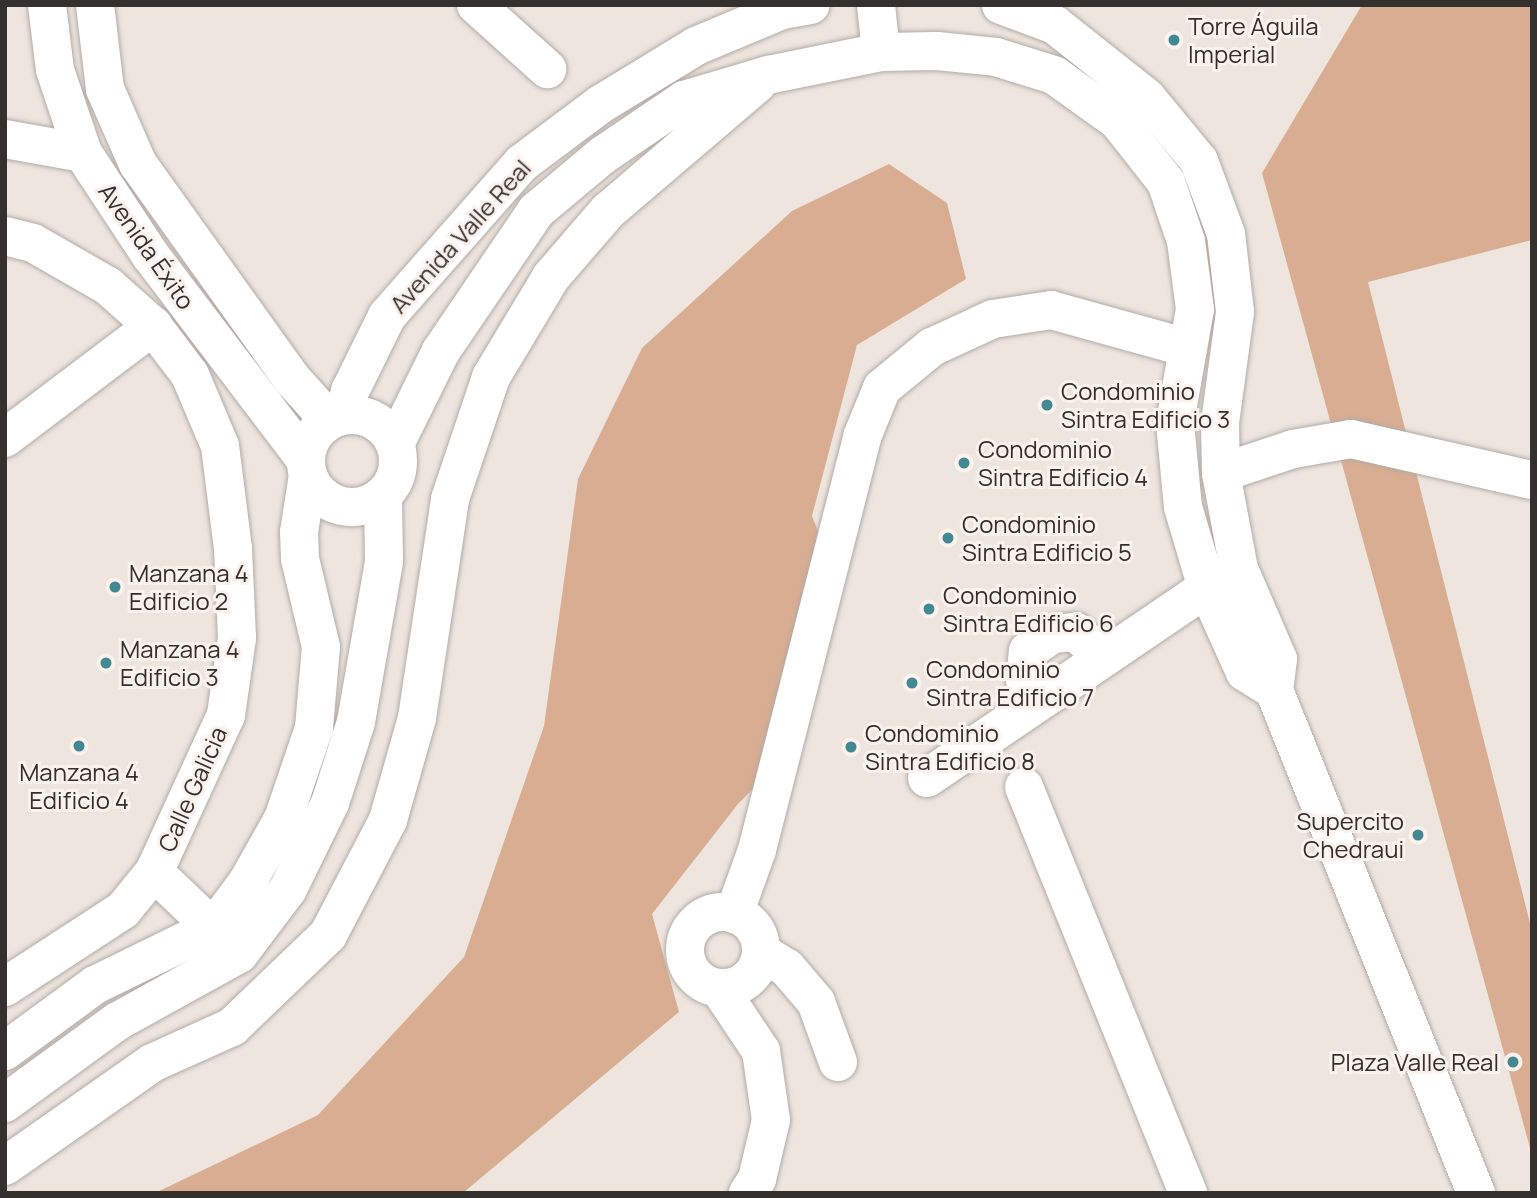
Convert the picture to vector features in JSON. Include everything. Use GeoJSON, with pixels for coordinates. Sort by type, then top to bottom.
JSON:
{"type":"FeatureCollection","features":[{"type":"Feature","properties":{"kind":"street","name":"Avenida Éxito"},"geometry":{"type":"LineString","coordinates":[[47,5],[55,70],[83,153],[151,256],[307,467]]}},
{"type":"Feature","properties":{"kind":"street","name":"Avenida Éxito"},"geometry":{"type":"LineString","coordinates":[[95,5],[105,89],[138,164],[292,379],[337,418]]}},
{"type":"Feature","properties":{"kind":"street"},"geometry":{"type":"LineString","coordinates":[[476,5],[547,69]]}},
{"type":"Feature","properties":{"kind":"street","name":"Avenida Valle Real"},"geometry":{"type":"LineString","coordinates":[[337,418],[387,316],[522,163],[601,104],[696,46],[782,10],[811,5]]}},
{"type":"Feature","properties":{"kind":"street"},"geometry":{"type":"LineString","coordinates":[[876,5],[881,52]]}},
{"type":"Feature","properties":{"kind":"street"},"geometry":{"type":"LineString","coordinates":[[1001,5],[1059,15],[1147,98],[1199,161],[1226,234],[1235,312],[1220,423],[1221,473],[1239,569],[1279,659],[1274,690],[1476,1193]]}},
{"type":"Feature","properties":{"kind":"street","name":"Avenida Valle Real"},"geometry":{"type":"LineString","coordinates":[[392,470],[442,351],[536,211],[603,155],[684,100],[768,75],[881,52],[937,51],[996,57],[1054,75],[1118,121],[1166,182],[1186,241],[1195,309],[1176,435],[1183,507],[1207,588],[1245,672],[1274,690]]}},
{"type":"Feature","properties":{"kind":"street"},"geometry":{"type":"LineString","coordinates":[[5,1166],[152,1063],[232,1027],[328,935],[388,820],[417,718],[453,486],[491,377],[551,277],[608,211],[768,75]]}},
{"type":"Feature","properties":{"kind":"street"},"geometry":{"type":"LineString","coordinates":[[5,139],[83,153]]}},
{"type":"Feature","properties":{"kind":"street","name":"Calle Galicia"},"geometry":{"type":"LineString","coordinates":[[5,236],[33,243],[108,286],[153,326],[190,375],[220,446],[233,549],[237,638],[226,715],[154,872],[123,910],[5,987]]}},
{"type":"Feature","properties":{"kind":"street"},"geometry":{"type":"LineString","coordinates":[[108,286],[151,256]]}},
{"type":"Feature","properties":{"kind":"street"},"geometry":{"type":"LineString","coordinates":[[734,914],[757,850],[862,437],[882,388],[932,347],[993,319],[1051,310],[1188,348]]}},
{"type":"Feature","properties":{"kind":"street"},"geometry":{"type":"LineString","coordinates":[[5,438],[153,326]]}},
{"type":"Feature","properties":{"kind":"street"},"geometry":{"type":"LineString","coordinates":[[190,375],[224,354]]}},
{"type":"Feature","properties":{"kind":"street"},"geometry":{"type":"LineString","coordinates":[[5,1103],[227,940],[288,889],[330,803],[373,645],[392,470],[374,420],[337,418],[309,444],[299,532],[300,559],[321,647],[314,728],[283,819],[248,881],[227,940]]}},
{"type":"Feature","properties":{"kind":"street"},"geometry":{"type":"LineString","coordinates":[[1221,473],[1293,449],[1351,439],[1532,480]]}},
{"type":"Feature","properties":{"kind":"street"},"geometry":{"type":"LineString","coordinates":[[307,467],[326,499],[340,506],[370,504],[392,470]]}},
{"type":"Feature","properties":{"kind":"street"},"geometry":{"type":"LineString","coordinates":[[392,470],[453,486]]}},
{"type":"Feature","properties":{"kind":"street"},"geometry":{"type":"LineString","coordinates":[[927,778],[1207,588]]}},
{"type":"Feature","properties":{"kind":"street"},"geometry":{"type":"LineString","coordinates":[[1024,787],[1188,1193]]}},
{"type":"Feature","properties":{"kind":"street"},"geometry":{"type":"LineString","coordinates":[[154,872],[277,986]]}},
{"type":"Feature","properties":{"kind":"street"},"geometry":{"type":"LineString","coordinates":[[719,988],[743,983],[759,964],[761,952],[754,928],[734,914],[709,915],[699,921],[686,942],[686,955],[697,977],[719,988],[761,1051],[771,1120],[757,1179],[748,1193]]}},
{"type":"Feature","properties":{"kind":"street"},"geometry":{"type":"LineString","coordinates":[[5,1051],[95,985],[227,940]]}},
{"type":"Feature","properties":{"kind":"street"},"geometry":{"type":"LineString","coordinates":[[761,952],[787,968],[816,1002],[838,1062]]}},
{"type":"Feature","properties":{"kind":"shaded area"},"geometry":{"type":"Polygon","coordinates":[[[1362,5],[1532,5],[1532,240],[1368,282],[1532,931],[1532,1155],[1262,173],[1362,5]]]}},
{"type":"Feature","properties":{"kind":"shaded area"},"geometry":{"type":"Polygon","coordinates":[[[889,164],[947,203],[966,279],[857,345],[812,516],[827,554],[764,778],[738,804],[652,914],[679,1012],[463,1193],[155,1193],[318,1115],[464,957],[544,726],[578,479],[642,348],[792,211],[889,164]]]}},
{"type":"Feature","properties":{"kind":"place","name":"Torre Águila Imperial"},"geometry":{"type":"Point","coordinates":[1174,40]}},
{"type":"Feature","properties":{"kind":"place","name":"Condominio Sintra Edificio 3"},"geometry":{"type":"Point","coordinates":[1047,405]}},
{"type":"Feature","properties":{"kind":"place","name":"Condominio Sintra Edificio 4"},"geometry":{"type":"Point","coordinates":[964,463]}},
{"type":"Feature","properties":{"kind":"place","name":"Condominio Sintra Edificio 5"},"geometry":{"type":"Point","coordinates":[948,538]}},
{"type":"Feature","properties":{"kind":"place","name":"Manzana 4 Edificio 2"},"geometry":{"type":"Point","coordinates":[115,587]}},
{"type":"Feature","properties":{"kind":"place","name":"Condominio Sintra Edificio 6"},"geometry":{"type":"Point","coordinates":[929,609]}},
{"type":"Feature","properties":{"kind":"place","name":"Manzana 4 Edificio 3"},"geometry":{"type":"Point","coordinates":[106,663]}},
{"type":"Feature","properties":{"kind":"place","name":"Condominio Sintra Edificio 7"},"geometry":{"type":"Point","coordinates":[912,683]}},
{"type":"Feature","properties":{"kind":"place","name":"Manzana 4 Edificio 4"},"geometry":{"type":"Point","coordinates":[79,746]}},
{"type":"Feature","properties":{"kind":"place","name":"Condominio Sintra Edificio 8"},"geometry":{"type":"Point","coordinates":[851,747]}},
{"type":"Feature","properties":{"kind":"place","name":"Supercito Chedraui"},"geometry":{"type":"Point","coordinates":[1418,835]}},
{"type":"Feature","properties":{"kind":"place","name":"Plaza Valle Real"},"geometry":{"type":"Point","coordinates":[1513,1062]}}]}
